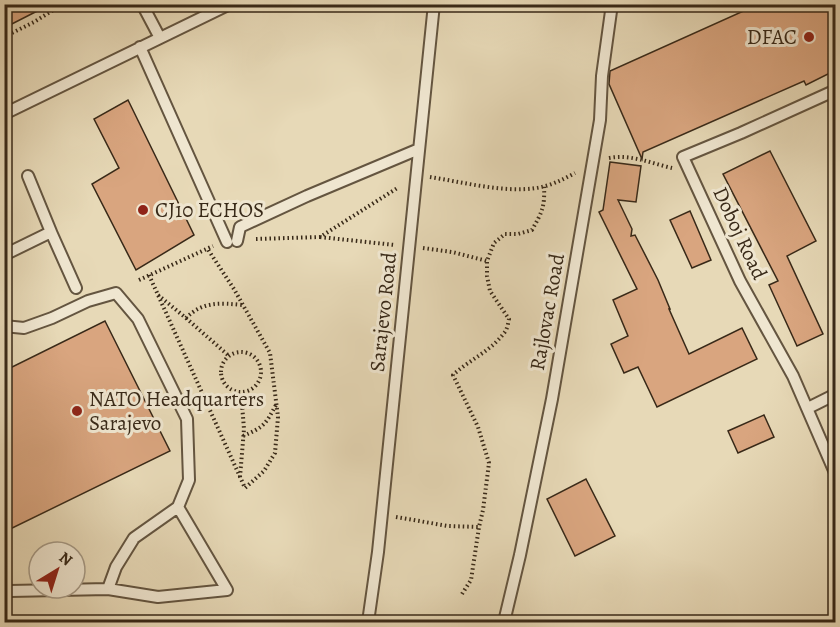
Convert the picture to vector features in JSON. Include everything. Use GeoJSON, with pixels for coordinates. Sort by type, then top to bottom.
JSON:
{"type":"FeatureCollection","features":[{"type":"Feature","properties":{"kind":"lane"},"geometry":{"type":"LineString","coordinates":[[142,4],[160,38]]}},
{"type":"Feature","properties":{"kind":"lane"},"geometry":{"type":"LineString","coordinates":[[4,114],[230,4]]}},
{"type":"Feature","properties":{"kind":"lane","name":"Sarajevo Road"},"geometry":{"type":"LineString","coordinates":[[368,622],[382,515],[434,4]]}},
{"type":"Feature","properties":{"kind":"lane","name":"Rajlovac Road"},"geometry":{"type":"LineString","coordinates":[[504,622],[552,399],[600,120],[602,76],[612,4]]}},
{"type":"Feature","properties":{"kind":"lane"},"geometry":{"type":"LineString","coordinates":[[140,47],[232,241],[240,227],[419,149]]}},
{"type":"Feature","properties":{"kind":"lane","name":"Doboj Road"},"geometry":{"type":"LineString","coordinates":[[836,90],[741,134],[683,157],[740,281],[793,376],[836,475]]}},
{"type":"Feature","properties":{"kind":"lane"},"geometry":{"type":"LineString","coordinates":[[28,176],[76,288]]}},
{"type":"Feature","properties":{"kind":"lane"},"geometry":{"type":"LineString","coordinates":[[4,255],[51,232]]}},
{"type":"Feature","properties":{"kind":"lane"},"geometry":{"type":"LineString","coordinates":[[4,326],[24,328],[88,301],[116,293],[138,319],[187,419],[189,480],[178,507],[134,538],[116,567],[108,589]]}},
{"type":"Feature","properties":{"kind":"lane"},"geometry":{"type":"LineString","coordinates":[[808,408],[836,394]]}},
{"type":"Feature","properties":{"kind":"lane"},"geometry":{"type":"LineString","coordinates":[[4,593],[108,589],[158,597],[227,590],[178,507]]}},
{"type":"Feature","properties":{"kind":"path"},"geometry":{"type":"LineString","coordinates":[[4,37],[63,4]]}},
{"type":"Feature","properties":{"kind":"path"},"geometry":{"type":"LineString","coordinates":[[462,594],[471,580],[489,463],[478,427],[453,375],[506,332],[509,319],[490,291],[487,261],[494,243],[505,234],[518,234],[532,230],[544,203],[544,186]]}},
{"type":"Feature","properties":{"kind":"path"},"geometry":{"type":"LineString","coordinates":[[149,275],[245,488],[264,471],[275,453],[278,417],[270,353],[207,248]]}},
{"type":"Feature","properties":{"kind":"path"},"geometry":{"type":"LineString","coordinates":[[158,294],[229,356]]}},
{"type":"Feature","properties":{"kind":"path"},"geometry":{"type":"LineString","coordinates":[[186,318],[204,306],[220,303],[243,305]]}},
{"type":"Feature","properties":{"kind":"path"},"geometry":{"type":"LineString","coordinates":[[245,352],[254,357],[260,365],[261,375],[258,384],[247,392],[241,392],[233,390],[223,380],[222,366],[229,356],[245,352]]}},
{"type":"Feature","properties":{"kind":"path"},"geometry":{"type":"LineString","coordinates":[[240,478],[243,436],[241,392]]}},
{"type":"Feature","properties":{"kind":"path"},"geometry":{"type":"LineString","coordinates":[[243,436],[261,429],[276,404]]}},
{"type":"Feature","properties":{"kind":"path"},"geometry":{"type":"LineString","coordinates":[[382,515],[448,526],[478,527]]}},
{"type":"Feature","properties":{"kind":"building"},"geometry":{"type":"Polygon","coordinates":[[[4,4],[51,4],[4,28],[4,4]]]}},
{"type":"Feature","properties":{"kind":"building"},"geometry":{"type":"Polygon","coordinates":[[[759,4],[836,4],[836,70],[806,85],[804,81],[643,152],[642,159],[609,84],[610,71],[759,4]]]}},
{"type":"Feature","properties":{"kind":"building","name":"CJ10 ECHOS"},"geometry":{"type":"Polygon","coordinates":[[[128,100],[194,235],[136,270],[92,184],[119,168],[94,119],[128,100]]]}},
{"type":"Feature","properties":{"kind":"building"},"geometry":{"type":"Polygon","coordinates":[[[770,151],[816,241],[787,256],[823,334],[797,346],[769,285],[778,281],[723,174],[770,151]]]}},
{"type":"Feature","properties":{"kind":"building"},"geometry":{"type":"Polygon","coordinates":[[[610,162],[641,166],[636,202],[618,200],[632,229],[631,236],[635,235],[658,280],[689,354],[742,328],[757,359],[657,407],[638,367],[624,373],[611,344],[628,336],[613,300],[637,289],[599,212],[603,210],[610,162]]]}},
{"type":"Feature","properties":{"kind":"building"},"geometry":{"type":"Polygon","coordinates":[[[690,211],[711,260],[692,268],[670,220],[690,211]]]}},
{"type":"Feature","properties":{"kind":"building","name":"NATO Headquarters Sarajevo"},"geometry":{"type":"Polygon","coordinates":[[[105,321],[170,451],[4,532],[4,371],[105,321]]]}},
{"type":"Feature","properties":{"kind":"building"},"geometry":{"type":"Polygon","coordinates":[[[764,415],[774,437],[738,453],[728,431],[764,415]]]}},
{"type":"Feature","properties":{"kind":"building"},"geometry":{"type":"Polygon","coordinates":[[[586,479],[615,536],[575,556],[547,499],[586,479]]]}},
{"type":"Feature","properties":{"kind":"place","name":"DFAC"},"geometry":{"type":"Point","coordinates":[809,37]}},
{"type":"Feature","properties":{"kind":"place","name":"CJ10 ECHOS"},"geometry":{"type":"Point","coordinates":[143,210]}},
{"type":"Feature","properties":{"kind":"place","name":"NATO Headquarters Sarajevo"},"geometry":{"type":"Point","coordinates":[77,411]}}]}
